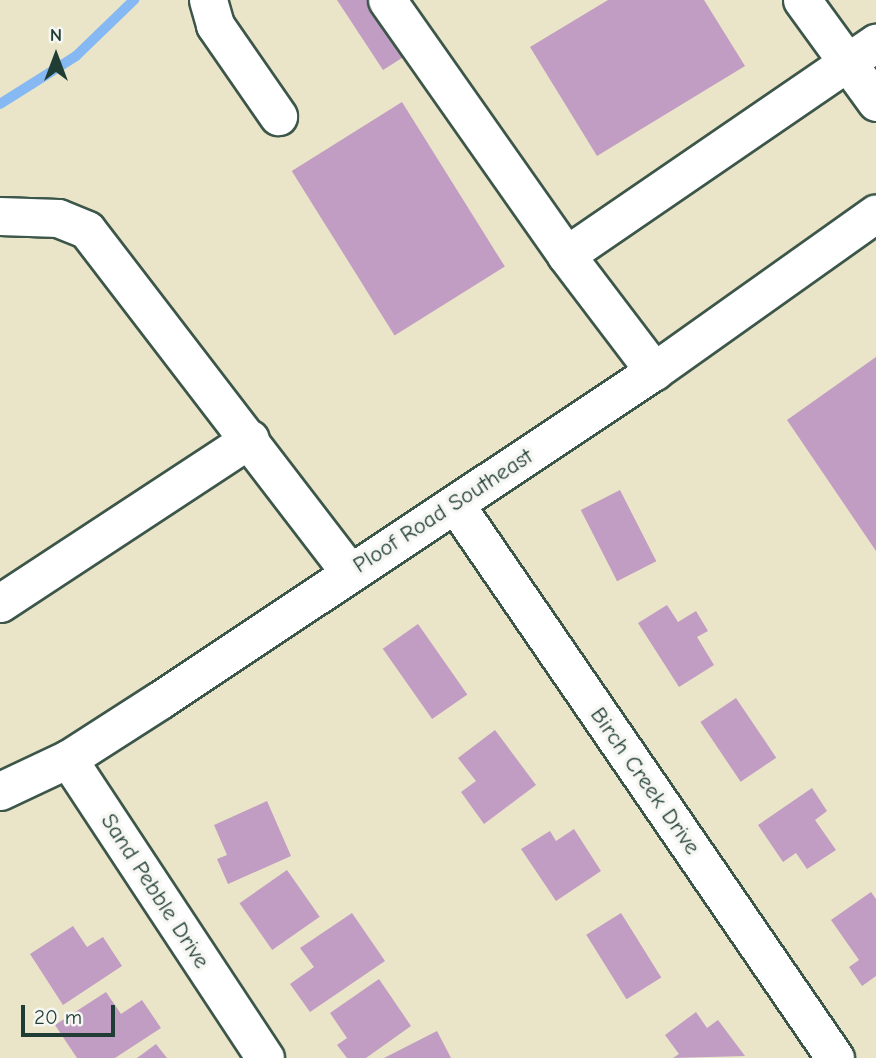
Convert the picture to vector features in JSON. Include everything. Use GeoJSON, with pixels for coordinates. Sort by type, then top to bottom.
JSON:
{"type":"FeatureCollection","features":[{"type":"Feature","properties":{"kind":"street"},"geometry":{"type":"LineString","coordinates":[[208,0],[215,25],[278,116]]}},
{"type":"Feature","properties":{"kind":"street"},"geometry":{"type":"LineString","coordinates":[[387,0],[566,255],[653,371]]}},
{"type":"Feature","properties":{"kind":"street"},"geometry":{"type":"LineString","coordinates":[[802,0],[876,102]]}},
{"type":"Feature","properties":{"kind":"street"},"geometry":{"type":"LineString","coordinates":[[566,255],[876,43]]}},
{"type":"Feature","properties":{"kind":"street","name":"Ploof Road Southeast"},"geometry":{"type":"LineString","coordinates":[[0,791],[68,759],[455,504],[653,371],[876,213]]}},
{"type":"Feature","properties":{"kind":"street"},"geometry":{"type":"LineString","coordinates":[[0,216],[58,218],[88,230],[349,572]]}},
{"type":"Feature","properties":{"kind":"street"},"geometry":{"type":"LineString","coordinates":[[0,603],[250,439]]}},
{"type":"Feature","properties":{"kind":"street","name":"Birch Creek Drive"},"geometry":{"type":"LineString","coordinates":[[455,504],[835,1058]]}},
{"type":"Feature","properties":{"kind":"street","name":"Sand Pebble Drive"},"geometry":{"type":"LineString","coordinates":[[68,759],[265,1058]]}},
{"type":"Feature","properties":{"kind":"building"},"geometry":{"type":"Polygon","coordinates":[[[337,0],[380,0],[413,51],[383,70],[337,0]]]}},
{"type":"Feature","properties":{"kind":"building"},"geometry":{"type":"Polygon","coordinates":[[[608,0],[704,0],[745,66],[597,156],[530,47],[608,0]]]}},
{"type":"Feature","properties":{"kind":"building"},"geometry":{"type":"Polygon","coordinates":[[[402,102],[505,267],[395,335],[292,171],[402,102]]]}},
{"type":"Feature","properties":{"kind":"building"},"geometry":{"type":"Polygon","coordinates":[[[876,357],[876,551],[787,420],[876,357]]]}},
{"type":"Feature","properties":{"kind":"building"},"geometry":{"type":"Polygon","coordinates":[[[620,490],[656,561],[617,581],[581,510],[620,490]]]}},
{"type":"Feature","properties":{"kind":"building"},"geometry":{"type":"Polygon","coordinates":[[[667,605],[678,622],[696,611],[708,631],[697,637],[714,665],[679,687],[638,623],[667,605]]]}},
{"type":"Feature","properties":{"kind":"building"},"geometry":{"type":"Polygon","coordinates":[[[418,624],[467,694],[432,719],[383,649],[418,624]]]}},
{"type":"Feature","properties":{"kind":"building"},"geometry":{"type":"Polygon","coordinates":[[[736,698],[776,758],[741,782],[700,722],[736,698]]]}},
{"type":"Feature","properties":{"kind":"building"},"geometry":{"type":"Polygon","coordinates":[[[495,730],[536,785],[484,824],[461,792],[476,781],[458,758],[495,730]]]}},
{"type":"Feature","properties":{"kind":"building"},"geometry":{"type":"Polygon","coordinates":[[[812,788],[827,811],[815,820],[836,850],[807,869],[796,853],[783,862],[758,825],[812,788]]]}},
{"type":"Feature","properties":{"kind":"building"},"geometry":{"type":"Polygon","coordinates":[[[267,801],[291,856],[228,884],[217,859],[227,855],[214,825],[267,801]]]}},
{"type":"Feature","properties":{"kind":"building"},"geometry":{"type":"Polygon","coordinates":[[[574,829],[601,871],[556,901],[521,849],[550,831],[556,841],[574,829]]]}},
{"type":"Feature","properties":{"kind":"building"},"geometry":{"type":"Polygon","coordinates":[[[287,870],[320,917],[272,950],[239,903],[287,870]]]}},
{"type":"Feature","properties":{"kind":"building"},"geometry":{"type":"Polygon","coordinates":[[[871,892],[876,899],[876,976],[862,986],[849,967],[859,960],[831,920],[871,892]]]}},
{"type":"Feature","properties":{"kind":"building"},"geometry":{"type":"Polygon","coordinates":[[[352,913],[385,961],[310,1012],[290,984],[314,967],[300,948],[352,913]]]}},
{"type":"Feature","properties":{"kind":"building"},"geometry":{"type":"Polygon","coordinates":[[[621,913],[661,977],[627,999],[586,935],[621,913]]]}},
{"type":"Feature","properties":{"kind":"building"},"geometry":{"type":"Polygon","coordinates":[[[73,926],[87,947],[103,937],[122,966],[63,1005],[30,954],[73,926]]]}},
{"type":"Feature","properties":{"kind":"building"},"geometry":{"type":"Polygon","coordinates":[[[379,979],[411,1026],[366,1058],[347,1058],[337,1045],[347,1038],[330,1013],[379,979]]]}},
{"type":"Feature","properties":{"kind":"building"},"geometry":{"type":"Polygon","coordinates":[[[106,992],[121,1014],[142,1000],[161,1028],[115,1058],[77,1058],[55,1025],[106,992]]]}},
{"type":"Feature","properties":{"kind":"building"},"geometry":{"type":"Polygon","coordinates":[[[696,1012],[707,1028],[718,1020],[745,1056],[673,1058],[679,1054],[665,1035],[696,1012]]]}},
{"type":"Feature","properties":{"kind":"building"},"geometry":{"type":"Polygon","coordinates":[[[437,1031],[451,1058],[384,1058],[437,1031]]]}},
{"type":"Feature","properties":{"kind":"building"},"geometry":{"type":"Polygon","coordinates":[[[156,1044],[167,1058],[137,1058],[156,1044]]]}},
{"type":"Feature","properties":{"kind":"waterway"},"geometry":{"type":"LineString","coordinates":[[0,104],[76,56],[134,0]]}}]}
